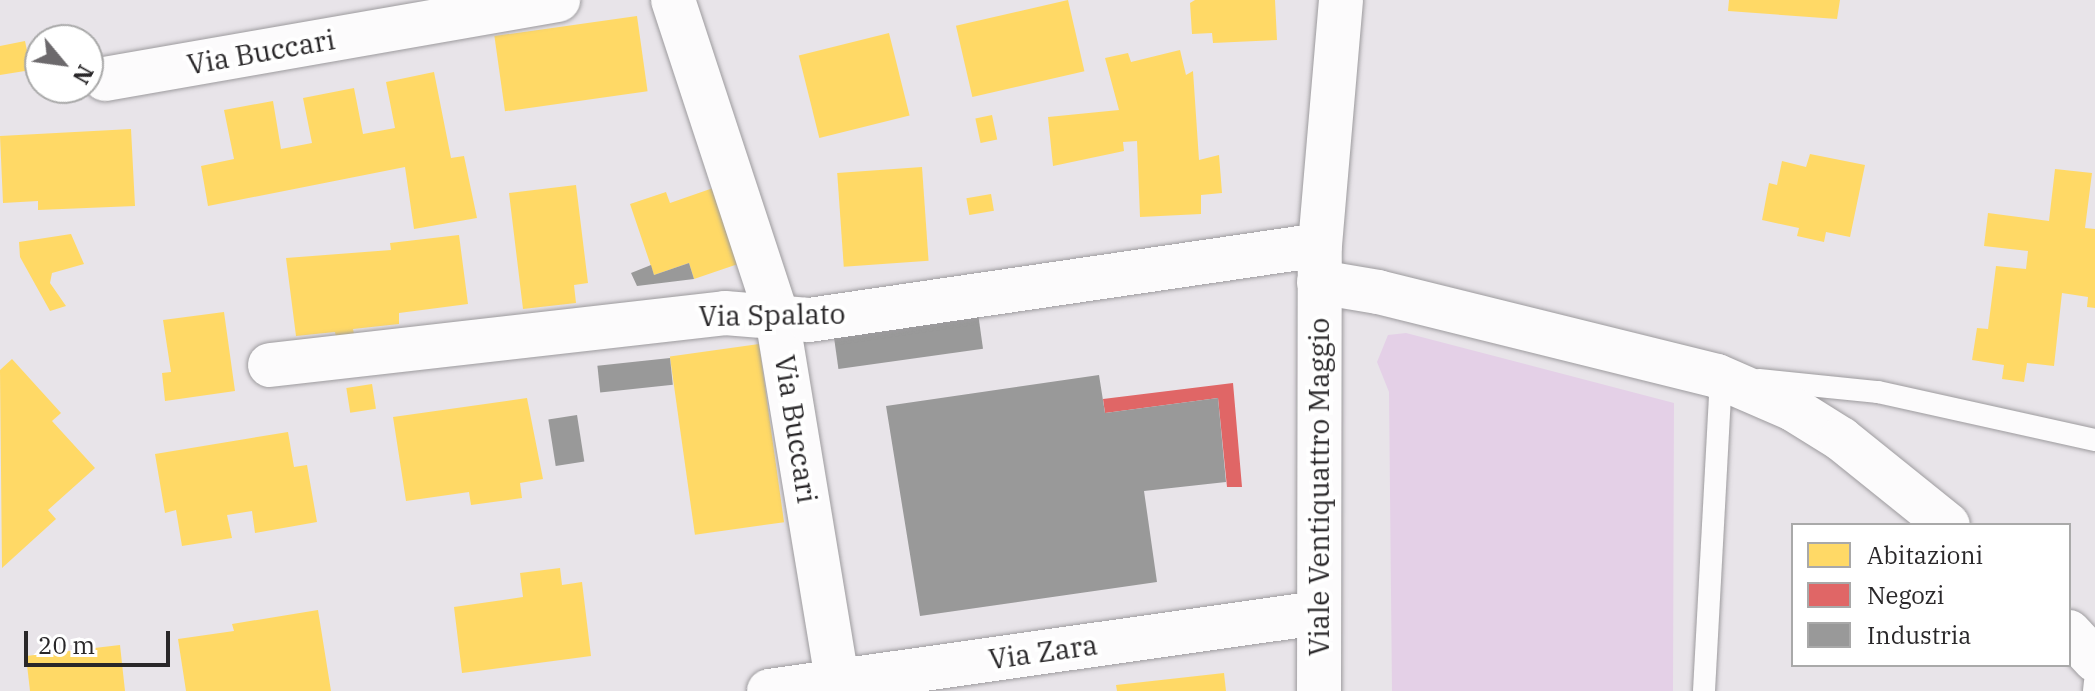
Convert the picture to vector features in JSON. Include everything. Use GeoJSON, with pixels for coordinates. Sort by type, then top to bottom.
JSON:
{"type":"FeatureCollection","features":[{"type":"Feature","properties":{"kind":"street","name":"Via Buccari"},"geometry":{"type":"LineString","coordinates":[[105,79],[558,0]]}},
{"type":"Feature","properties":{"kind":"street","name":"Via Buccari"},"geometry":{"type":"LineString","coordinates":[[673,0],[777,317],[837,681]]}},
{"type":"Feature","properties":{"kind":"street","name":"Viale Ventiquattro Maggio"},"geometry":{"type":"LineString","coordinates":[[1319,691],[1320,264],[1341,0]]}},
{"type":"Feature","properties":{"kind":"street","name":"Via Spalato"},"geometry":{"type":"LineString","coordinates":[[270,365],[725,313],[809,320],[1320,264],[1378,292],[1717,376],[1793,409],[1841,439],[1946,523]]}},
{"type":"Feature","properties":{"kind":"street","name":"Via Zara"},"geometry":{"type":"LineString","coordinates":[[769,691],[1318,613]]}},
{"type":"Feature","properties":{"kind":"street"},"geometry":{"type":"LineString","coordinates":[[2071,634],[2095,660]]}},
{"type":"Feature","properties":{"kind":"lane"},"geometry":{"type":"LineString","coordinates":[[1704,691],[1717,376],[1878,392],[2095,440]]}},
{"type":"Feature","properties":{"kind":"lane"},"geometry":{"type":"LineString","coordinates":[[2094,691],[2095,682]]}},
{"type":"Feature","properties":{"kind":"shaded area"},"geometry":{"type":"Polygon","coordinates":[[[1406,333],[1674,403],[1673,691],[1392,691],[1389,392],[1377,362],[1388,335],[1406,333]]]}},
{"type":"Feature","properties":{"kind":"building: Abitazioni"},"geometry":{"type":"Polygon","coordinates":[[[1068,0],[1084,71],[972,97],[956,26],[1068,0]]]}},
{"type":"Feature","properties":{"kind":"building: Abitazioni"},"geometry":{"type":"Polygon","coordinates":[[[1195,0],[1275,0],[1277,40],[1213,43],[1212,33],[1192,34],[1190,3],[1195,0]]]}},
{"type":"Feature","properties":{"kind":"building: Abitazioni"},"geometry":{"type":"Polygon","coordinates":[[[1729,0],[1840,0],[1837,19],[1728,11],[1729,0]]]}},
{"type":"Feature","properties":{"kind":"building: Abitazioni"},"geometry":{"type":"Polygon","coordinates":[[[637,16],[648,91],[505,111],[494,36],[637,16]]]}},
{"type":"Feature","properties":{"kind":"building: Abitazioni"},"geometry":{"type":"Polygon","coordinates":[[[889,33],[910,115],[819,138],[799,55],[889,33]]]}},
{"type":"Feature","properties":{"kind":"building: Abitazioni"},"geometry":{"type":"Polygon","coordinates":[[[24,41],[24,71],[0,75],[0,46],[24,41]]]}},
{"type":"Feature","properties":{"kind":"building: Abitazioni"},"geometry":{"type":"Polygon","coordinates":[[[1180,50],[1186,75],[1193,71],[1199,160],[1219,155],[1222,193],[1201,195],[1201,214],[1140,217],[1137,141],[1123,142],[1124,151],[1053,166],[1048,117],[1119,110],[1105,58],[1128,53],[1131,62],[1180,50]]]}},
{"type":"Feature","properties":{"kind":"building: Abitazioni"},"geometry":{"type":"Polygon","coordinates":[[[434,72],[451,158],[464,156],[477,218],[414,229],[405,167],[208,206],[201,166],[234,159],[224,110],[273,101],[281,149],[312,143],[303,98],[354,88],[363,134],[395,128],[386,82],[434,72]]]}},
{"type":"Feature","properties":{"kind":"building: Abitazioni"},"geometry":{"type":"Polygon","coordinates":[[[992,115],[997,139],[981,143],[975,119],[992,115]]]}},
{"type":"Feature","properties":{"kind":"building: Abitazioni"},"geometry":{"type":"Polygon","coordinates":[[[131,129],[135,206],[38,210],[38,201],[3,203],[0,136],[131,129]]]}},
{"type":"Feature","properties":{"kind":"building: Abitazioni"},"geometry":{"type":"Polygon","coordinates":[[[1810,154],[1865,165],[1850,237],[1826,232],[1824,242],[1797,236],[1799,228],[1762,220],[1769,183],[1777,185],[1782,161],[1806,167],[1810,154]]]}},
{"type":"Feature","properties":{"kind":"building: Abitazioni"},"geometry":{"type":"Polygon","coordinates":[[[922,167],[929,261],[844,267],[837,173],[922,167]]]}},
{"type":"Feature","properties":{"kind":"building: Abitazioni"},"geometry":{"type":"Polygon","coordinates":[[[2055,169],[2092,173],[2085,228],[2095,229],[2095,308],[2087,307],[2088,297],[2062,293],[2054,366],[2027,363],[2024,382],[2002,379],[2004,365],[1972,360],[1977,328],[1988,329],[1996,266],[2026,269],[2028,251],[1984,246],[1988,213],[2049,221],[2055,169]]]}},
{"type":"Feature","properties":{"kind":"building: Abitazioni"},"geometry":{"type":"Polygon","coordinates":[[[576,185],[588,283],[574,285],[576,303],[523,309],[509,193],[576,185]]]}},
{"type":"Feature","properties":{"kind":"building: Abitazioni"},"geometry":{"type":"Polygon","coordinates":[[[716,187],[741,263],[694,279],[689,263],[654,275],[630,204],[666,192],[670,203],[716,187]]]}},
{"type":"Feature","properties":{"kind":"building: Abitazioni"},"geometry":{"type":"Polygon","coordinates":[[[991,194],[994,211],[969,215],[966,198],[991,194]]]}},
{"type":"Feature","properties":{"kind":"building: Abitazioni"},"geometry":{"type":"Polygon","coordinates":[[[71,234],[84,264],[52,273],[50,283],[66,306],[50,311],[20,257],[19,242],[71,234]]]}},
{"type":"Feature","properties":{"kind":"building: Abitazioni"},"geometry":{"type":"Polygon","coordinates":[[[459,235],[468,304],[399,313],[399,324],[353,329],[355,339],[337,342],[335,332],[296,336],[286,258],[391,250],[390,243],[459,235]]]}},
{"type":"Feature","properties":{"kind":"building: Abitazioni"},"geometry":{"type":"Polygon","coordinates":[[[224,312],[235,391],[165,401],[162,373],[171,372],[163,320],[224,312]]]}},
{"type":"Feature","properties":{"kind":"building: Abitazioni"},"geometry":{"type":"Polygon","coordinates":[[[759,344],[784,522],[695,535],[670,357],[759,344]]]}},
{"type":"Feature","properties":{"kind":"building: Abitazioni"},"geometry":{"type":"Polygon","coordinates":[[[12,359],[61,413],[52,421],[95,468],[48,510],[56,519],[2,568],[0,370],[12,359]]]}},
{"type":"Feature","properties":{"kind":"building: Abitazioni"},"geometry":{"type":"Polygon","coordinates":[[[372,384],[376,409],[350,413],[346,388],[372,384]]]}},
{"type":"Feature","properties":{"kind":"building: Abitazioni"},"geometry":{"type":"Polygon","coordinates":[[[527,398],[543,479],[520,483],[522,498],[471,505],[469,492],[406,501],[393,417],[527,398]]]}},
{"type":"Feature","properties":{"kind":"building: Abitazioni"},"geometry":{"type":"Polygon","coordinates":[[[288,432],[294,467],[307,465],[317,522],[255,533],[252,511],[227,515],[232,538],[182,546],[176,510],[165,513],[155,454],[288,432]]]}},
{"type":"Feature","properties":{"kind":"building: Abitazioni"},"geometry":{"type":"Polygon","coordinates":[[[560,568],[562,585],[582,582],[591,656],[462,673],[454,607],[523,597],[520,573],[560,568]]]}},
{"type":"Feature","properties":{"kind":"building: Abitazioni"},"geometry":{"type":"Polygon","coordinates":[[[318,610],[331,691],[186,691],[178,639],[234,631],[232,624],[318,610]]]}},
{"type":"Feature","properties":{"kind":"building: Abitazioni"},"geometry":{"type":"Polygon","coordinates":[[[120,645],[125,691],[30,691],[26,656],[120,645]]]}},
{"type":"Feature","properties":{"kind":"building: Abitazioni"},"geometry":{"type":"Polygon","coordinates":[[[1224,673],[1226,691],[1117,691],[1116,685],[1224,673]]]}},
{"type":"Feature","properties":{"kind":"building: Negozi"},"geometry":{"type":"Polygon","coordinates":[[[1233,383],[1242,487],[1227,487],[1218,398],[1105,413],[1103,399],[1233,383]]]}},
{"type":"Feature","properties":{"kind":"building: Industria"},"geometry":{"type":"Polygon","coordinates":[[[689,263],[694,279],[637,286],[631,273],[651,265],[654,275],[689,263]]]}},
{"type":"Feature","properties":{"kind":"building: Industria"},"geometry":{"type":"Polygon","coordinates":[[[978,313],[983,349],[838,369],[833,333],[978,313]]]}},
{"type":"Feature","properties":{"kind":"building: Industria"},"geometry":{"type":"Polygon","coordinates":[[[670,358],[673,385],[600,392],[597,366],[670,358]]]}},
{"type":"Feature","properties":{"kind":"building: Industria"},"geometry":{"type":"Polygon","coordinates":[[[1099,375],[1105,413],[1218,398],[1226,482],[1144,491],[1157,582],[920,616],[886,406],[1099,375]]]}},
{"type":"Feature","properties":{"kind":"building: Industria"},"geometry":{"type":"Polygon","coordinates":[[[577,415],[584,461],[556,466],[548,420],[577,415]]]}}]}
